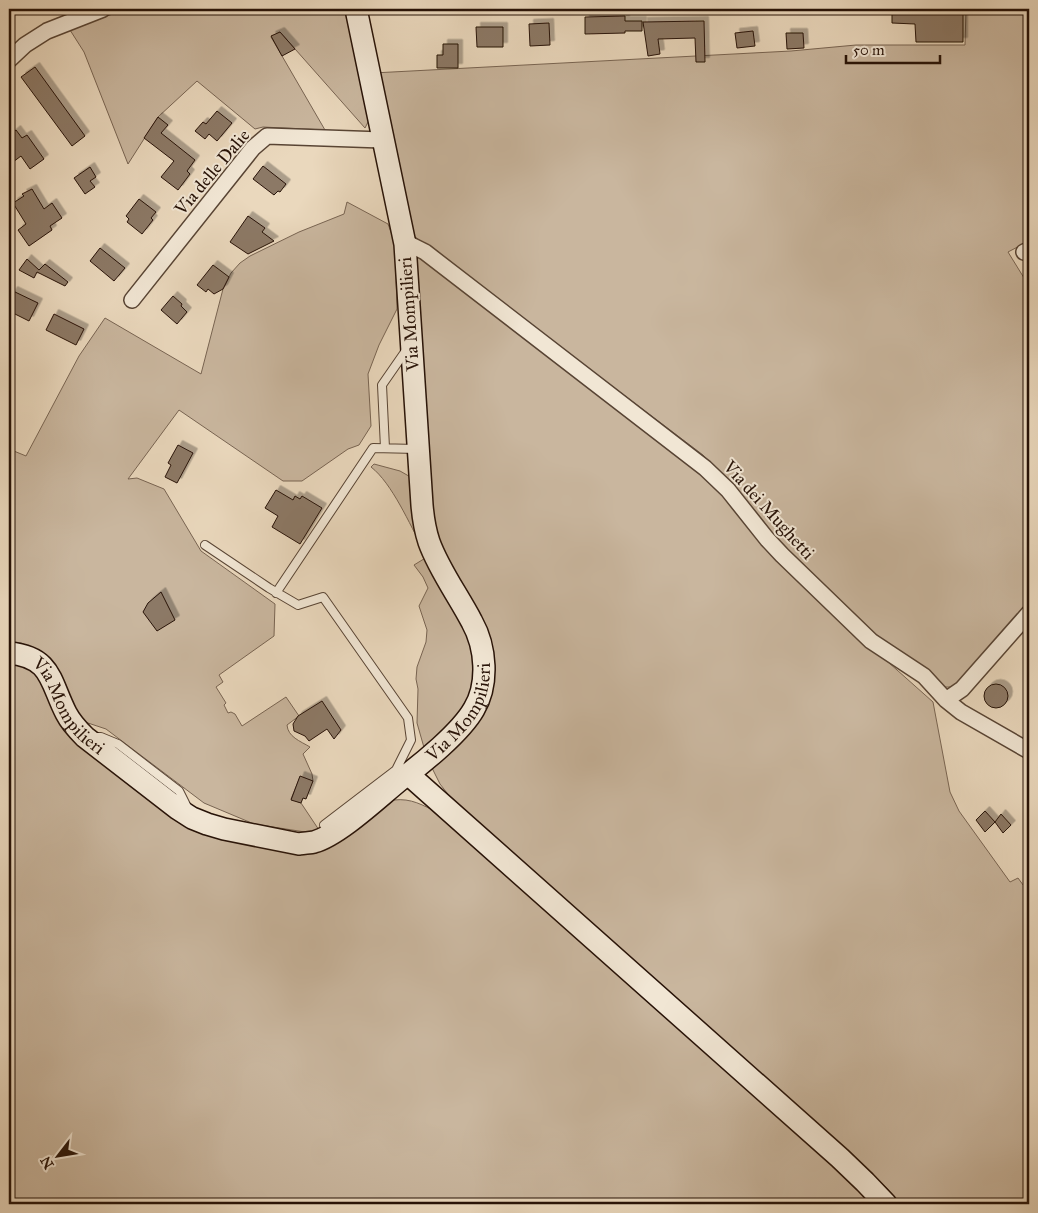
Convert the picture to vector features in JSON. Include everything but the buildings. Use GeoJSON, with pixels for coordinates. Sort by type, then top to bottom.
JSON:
{"type":"FeatureCollection","features":[{"type":"Feature","properties":{"kind":"street"},"geometry":{"type":"LineString","coordinates":[[9,60],[25,45],[47,30],[103,9]]}},
{"type":"Feature","properties":{"kind":"street","name":"Via Mompilieri"},"geometry":{"type":"LineString","coordinates":[[9,653],[32,659],[44,666],[54,683],[65,712],[85,738],[192,818],[224,829],[299,844],[314,842],[326,837],[352,819],[408,774],[467,719],[475,708],[480,697],[484,674],[478,633],[433,553],[425,528],[405,244],[356,9]]}},
{"type":"Feature","properties":{"kind":"street","name":"Via delle Dalie"},"geometry":{"type":"LineString","coordinates":[[132,300],[253,148],[266,136],[382,140]]}},
{"type":"Feature","properties":{"kind":"street","name":"Via dei Mughetti"},"geometry":{"type":"LineString","coordinates":[[405,244],[425,252],[705,468],[728,490],[777,549],[835,608],[871,641],[924,676],[946,700],[961,712],[1029,751]]}},
{"type":"Feature","properties":{"kind":"street"},"geometry":{"type":"LineString","coordinates":[[946,700],[962,690],[1029,613]]}},
{"type":"Feature","properties":{"kind":"street"},"geometry":{"type":"LineString","coordinates":[[408,774],[840,1158],[886,1204]]}},
{"type":"Feature","properties":{"kind":"lane"},"geometry":{"type":"LineString","coordinates":[[385,448],[382,385],[411,343]]}},
{"type":"Feature","properties":{"kind":"lane"},"geometry":{"type":"LineString","coordinates":[[276,593],[373,448],[419,449]]}},
{"type":"Feature","properties":{"kind":"lane"},"geometry":{"type":"LineString","coordinates":[[205,545],[276,593],[298,605],[323,597],[408,718],[411,740],[396,770],[324,825]]}},
{"type":"Feature","properties":{"kind":"shaded area"},"geometry":{"type":"Polygon","coordinates":[[[126,9],[347,9],[369,120],[365,128],[280,32],[271,37],[325,130],[263,127],[255,129],[197,81],[158,117],[128,164],[84,52],[70,30],[126,9]]]}},
{"type":"Feature","properties":{"kind":"shaded area"},"geometry":{"type":"Polygon","coordinates":[[[966,9],[1029,9],[1029,241],[1008,252],[1029,286],[1029,605],[962,682],[953,687],[945,687],[877,637],[777,543],[734,488],[703,455],[406,230],[373,73],[791,51],[856,45],[965,45],[966,9]]]}},
{"type":"Feature","properties":{"kind":"shaded area"},"geometry":{"type":"Polygon","coordinates":[[[347,202],[388,224],[395,243],[397,309],[379,345],[368,374],[371,426],[359,445],[348,449],[302,481],[283,481],[179,410],[128,479],[137,478],[164,489],[201,551],[275,604],[274,636],[219,675],[223,682],[216,687],[226,703],[224,705],[228,713],[235,714],[242,726],[286,697],[299,716],[287,725],[288,729],[295,738],[310,747],[303,754],[313,781],[300,777],[291,799],[301,803],[321,833],[254,824],[204,803],[106,729],[77,718],[35,649],[21,643],[9,643],[9,449],[26,456],[79,356],[105,318],[201,374],[223,289],[231,273],[250,256],[299,232],[344,214],[347,202]]]}},
{"type":"Feature","properties":{"kind":"shaded area"},"geometry":{"type":"Polygon","coordinates":[[[414,254],[423,256],[703,474],[870,646],[933,702],[950,792],[959,811],[1010,882],[1018,878],[1029,893],[1029,1204],[901,1204],[886,1187],[451,798],[440,784],[430,764],[490,680],[435,544],[414,254]]]}},
{"type":"Feature","properties":{"kind":"shaded area"},"geometry":{"type":"Polygon","coordinates":[[[374,464],[400,471],[414,479],[423,549],[393,494],[379,474],[371,467],[374,464]]]}},
{"type":"Feature","properties":{"kind":"shaded area"},"geometry":{"type":"Polygon","coordinates":[[[427,557],[474,644],[475,696],[425,751],[417,723],[418,689],[416,679],[417,667],[426,642],[427,630],[419,606],[428,588],[414,565],[427,557]]]}},
{"type":"Feature","properties":{"kind":"shaded area"},"geometry":{"type":"Polygon","coordinates":[[[9,660],[24,662],[48,684],[174,813],[291,848],[394,800],[411,801],[438,813],[834,1165],[874,1204],[9,1204],[9,660]]]}}]}
